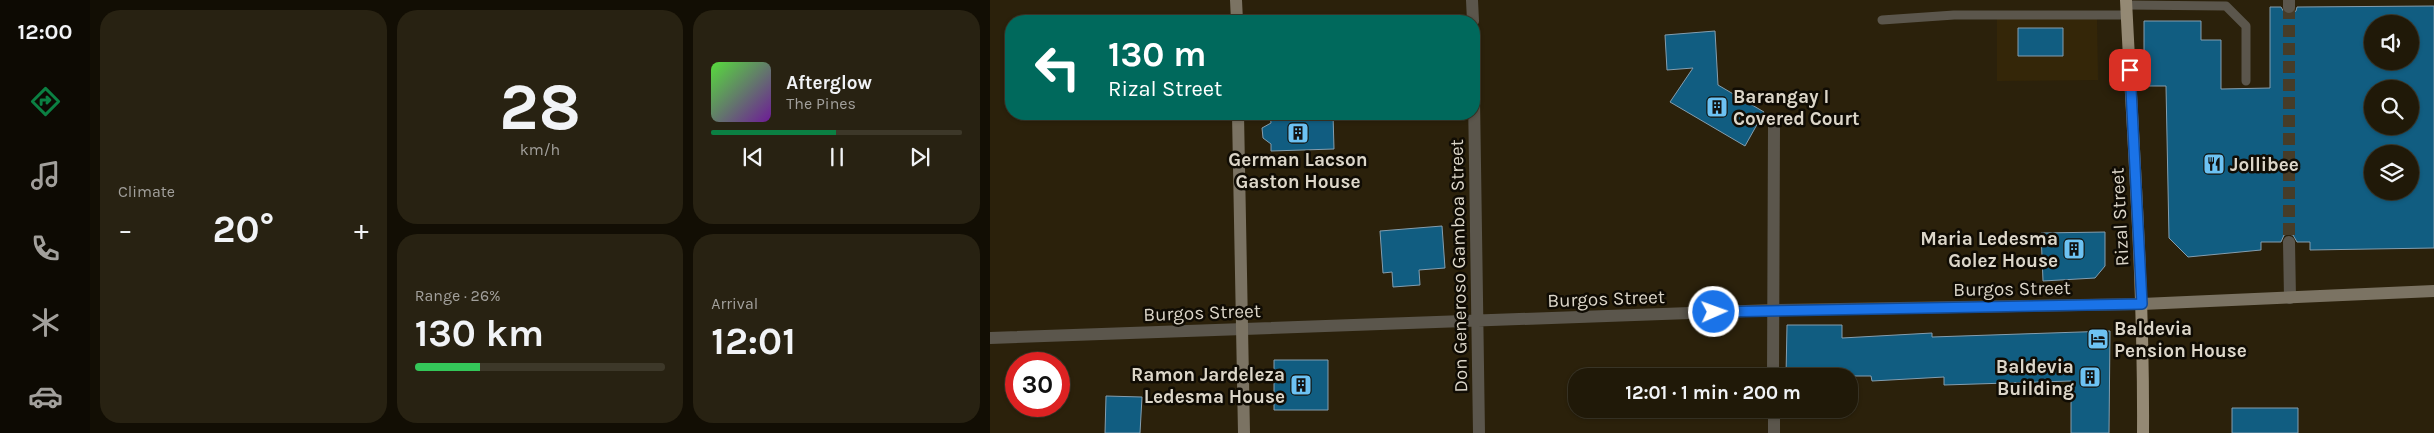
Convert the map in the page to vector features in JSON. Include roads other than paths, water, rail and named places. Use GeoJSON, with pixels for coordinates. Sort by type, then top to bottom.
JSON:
{"type":"FeatureCollection","features":[{"type":"Feature","properties":{"kind":"main road","name":"Rizal Street"},"geometry":{"type":"LineString","coordinates":[[2126,7],[2142,304],[2143,433]]}},
{"type":"Feature","properties":{"kind":"street"},"geometry":{"type":"LineString","coordinates":[[1236,0],[1236,15]]}},
{"type":"Feature","properties":{"kind":"street"},"geometry":{"type":"LineString","coordinates":[[1472,0],[1472,15]]}},
{"type":"Feature","properties":{"kind":"street"},"geometry":{"type":"LineString","coordinates":[[1238,120],[1244,433]]}},
{"type":"Feature","properties":{"kind":"street","name":"Don Generoso Gamboa Street"},"geometry":{"type":"LineString","coordinates":[[1474,120],[1479,433]]}},
{"type":"Feature","properties":{"kind":"street"},"geometry":{"type":"LineString","coordinates":[[1774,126],[1774,368]]}},
{"type":"Feature","properties":{"kind":"street"},"geometry":{"type":"LineString","coordinates":[[2289,242],[2290,298]]}},
{"type":"Feature","properties":{"kind":"street","name":"Burgos Street"},"geometry":{"type":"LineString","coordinates":[[990,338],[1773,310],[2142,304],[2434,291]]}},
{"type":"Feature","properties":{"kind":"street"},"geometry":{"type":"LineString","coordinates":[[1774,418],[1774,433]]}},
{"type":"Feature","properties":{"kind":"lane"},"geometry":{"type":"LineString","coordinates":[[1882,20],[2126,7],[2226,6],[2246,26],[2246,81]]}},
{"type":"Feature","properties":{"kind":"tunnel"},"geometry":{"type":"LineString","coordinates":[[2289,7],[2289,242]]}},
{"type":"Feature","properties":{"kind":"place","name":"Barangay I Covered Court"},"geometry":{"type":"Point","coordinates":[1717,107]}},
{"type":"Feature","properties":{"kind":"place","name":"German Lacson Gaston House"},"geometry":{"type":"Point","coordinates":[1298,133]}},
{"type":"Feature","properties":{"kind":"place","name":"Jollibee"},"geometry":{"type":"Point","coordinates":[2214,164]}},
{"type":"Feature","properties":{"kind":"place","name":"Maria Ledesma Golez House"},"geometry":{"type":"Point","coordinates":[2074,249]}},
{"type":"Feature","properties":{"kind":"place","name":"Baldevia Pension House"},"geometry":{"type":"Point","coordinates":[2098,339]}},
{"type":"Feature","properties":{"kind":"place","name":"Baldevia Building"},"geometry":{"type":"Point","coordinates":[2090,377]}},
{"type":"Feature","properties":{"kind":"place","name":"Ramon Jardeleza Ledesma House"},"geometry":{"type":"Point","coordinates":[1301,385]}}]}
